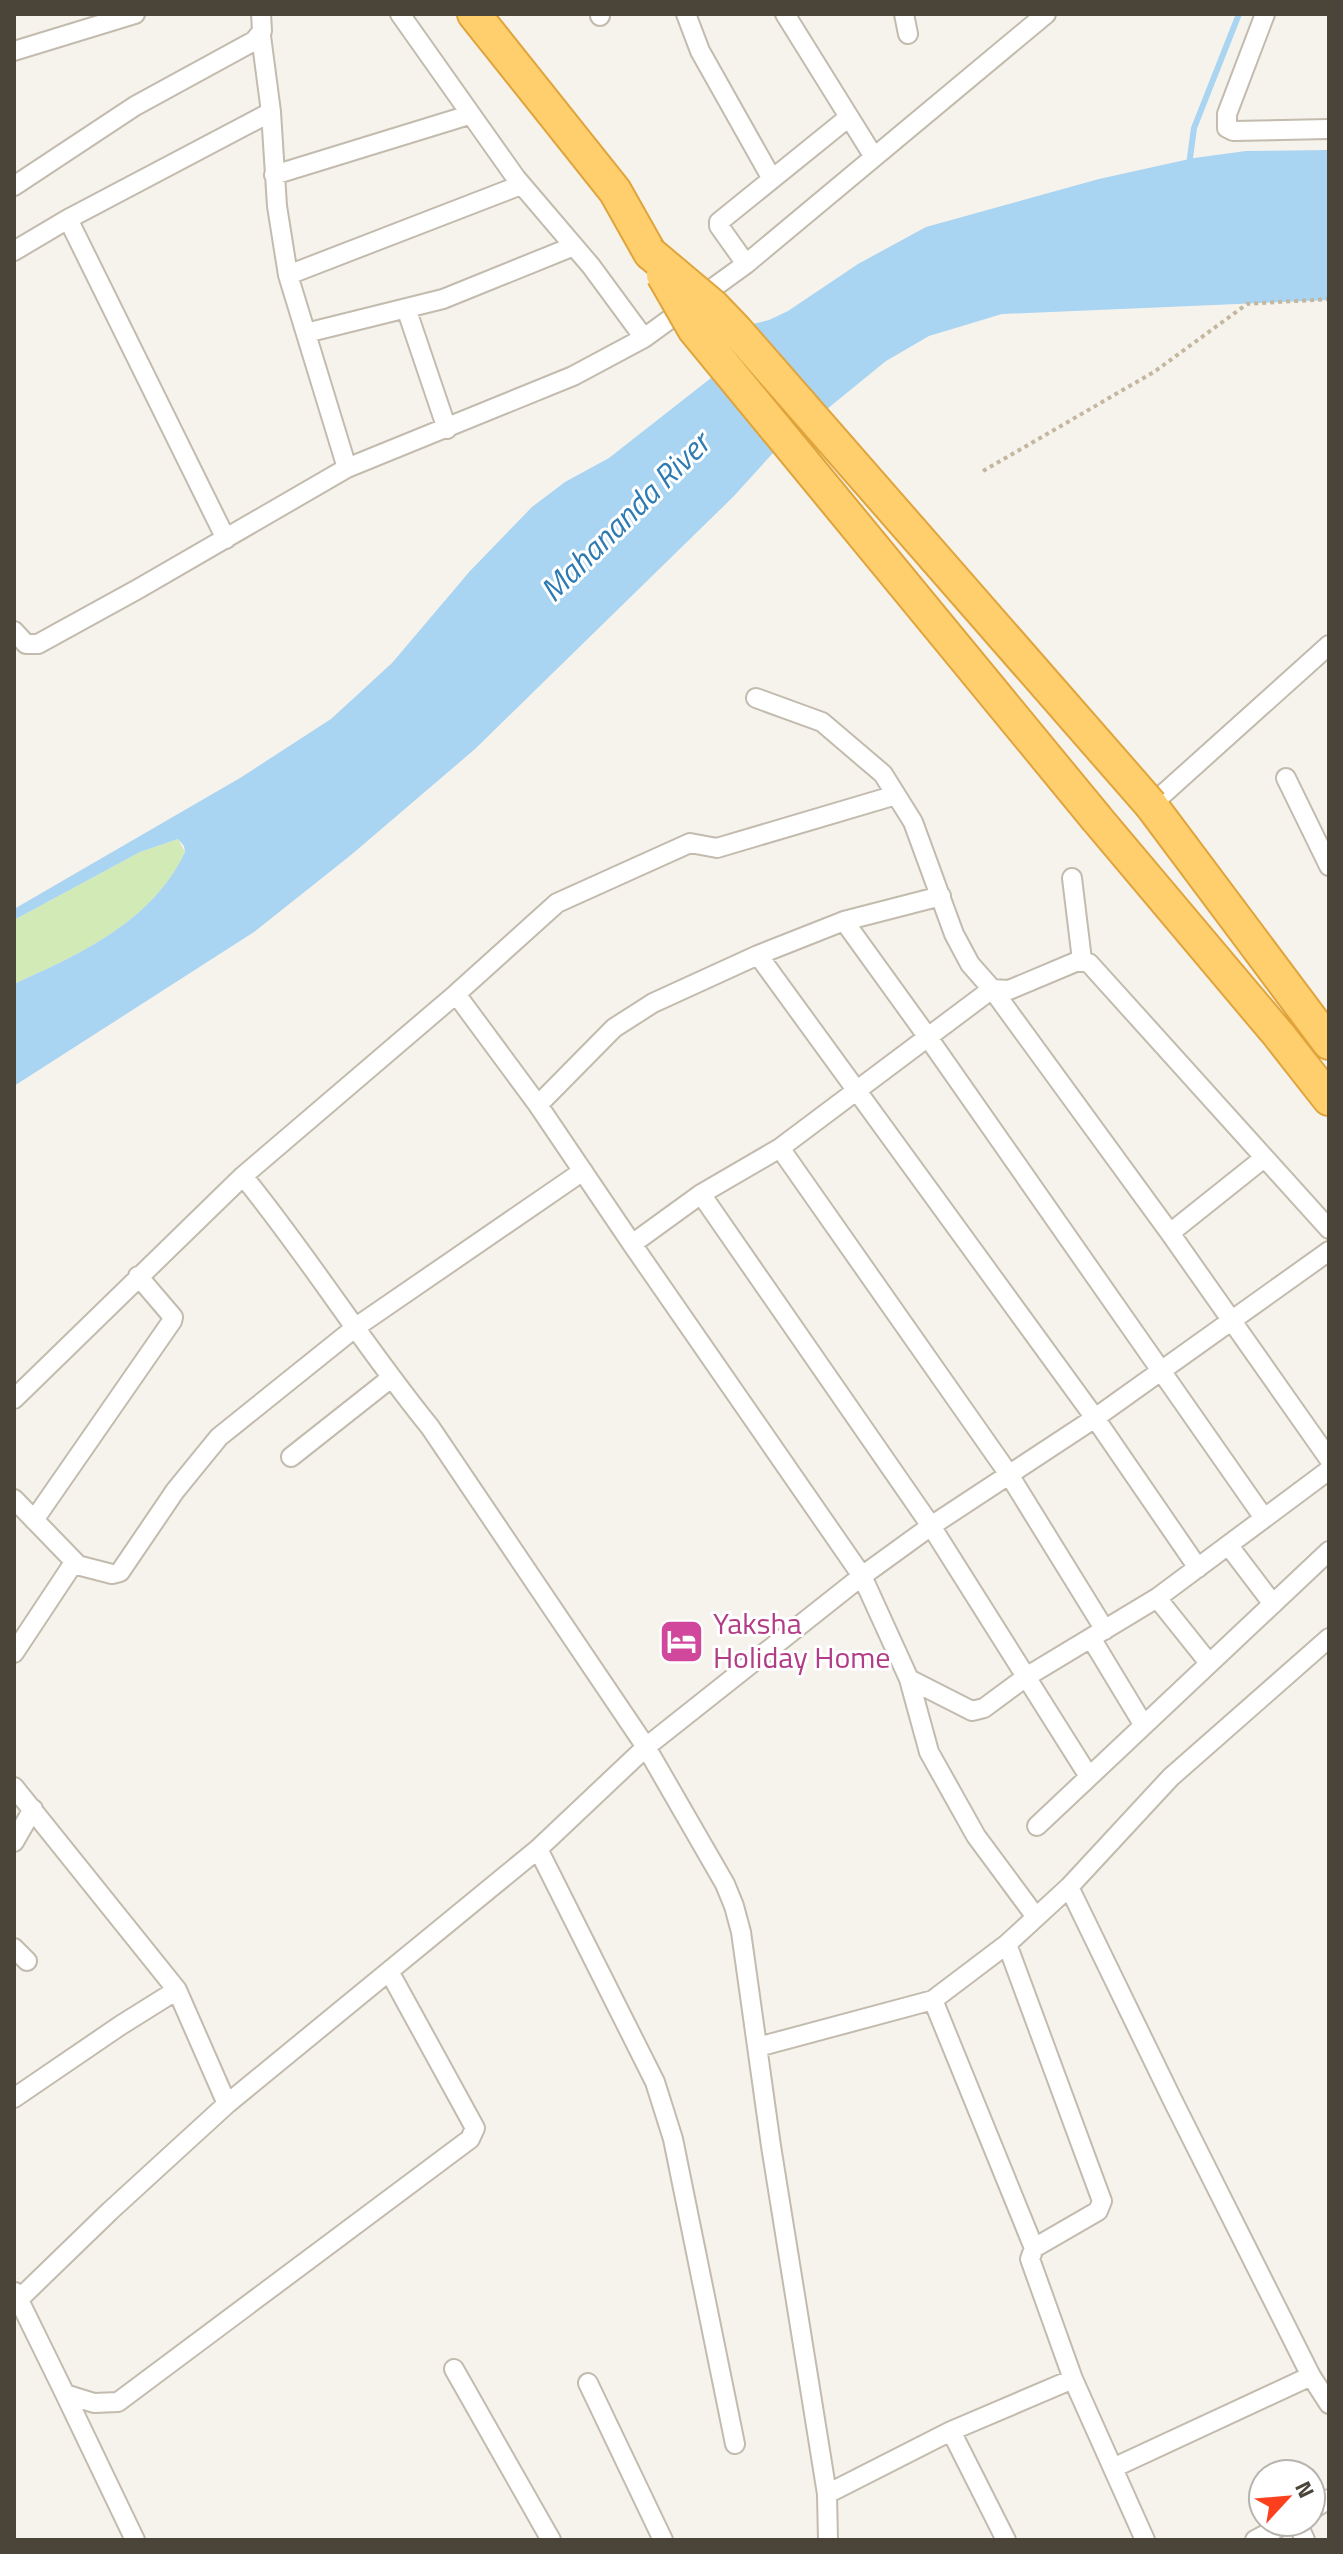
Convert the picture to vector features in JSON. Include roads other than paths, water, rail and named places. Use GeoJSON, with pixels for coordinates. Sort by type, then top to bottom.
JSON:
{"type":"FeatureCollection","features":[{"type":"Feature","properties":{"kind":"highway"},"geometry":{"type":"LineString","coordinates":[[474,14],[615,191],[694,329],[1329,1099]]}},
{"type":"Feature","properties":{"kind":"highway"},"geometry":{"type":"LineString","coordinates":[[650,253],[713,306],[736,330],[1151,805],[1329,1043]]}},
{"type":"Feature","properties":{"kind":"street"},"geometry":{"type":"LineString","coordinates":[[14,51],[135,14]]}},
{"type":"Feature","properties":{"kind":"street"},"geometry":{"type":"LineString","coordinates":[[261,14],[274,175],[288,275],[347,468]]}},
{"type":"Feature","properties":{"kind":"street"},"geometry":{"type":"LineString","coordinates":[[400,14],[521,185],[574,246],[644,338]]}},
{"type":"Feature","properties":{"kind":"street"},"geometry":{"type":"LineString","coordinates":[[686,14],[700,51],[772,179]]}},
{"type":"Feature","properties":{"kind":"street"},"geometry":{"type":"LineString","coordinates":[[785,14],[874,157]]}},
{"type":"Feature","properties":{"kind":"street"},"geometry":{"type":"LineString","coordinates":[[904,14],[908,34]]}},
{"type":"Feature","properties":{"kind":"street"},"geometry":{"type":"LineString","coordinates":[[14,631],[26,644],[38,644],[347,468],[593,367],[644,338],[746,264],[1046,14]]}},
{"type":"Feature","properties":{"kind":"street"},"geometry":{"type":"LineString","coordinates":[[1265,14],[1227,114],[1227,128],[1233,131],[1329,129]]}},
{"type":"Feature","properties":{"kind":"street"},"geometry":{"type":"LineString","coordinates":[[14,186],[135,106],[261,36]]}},
{"type":"Feature","properties":{"kind":"street"},"geometry":{"type":"LineString","coordinates":[[14,251],[68,219],[271,112]]}},
{"type":"Feature","properties":{"kind":"street"},"geometry":{"type":"LineString","coordinates":[[274,175],[469,115]]}},
{"type":"Feature","properties":{"kind":"street"},"geometry":{"type":"LineString","coordinates":[[746,264],[719,224],[849,117]]}},
{"type":"Feature","properties":{"kind":"street"},"geometry":{"type":"LineString","coordinates":[[288,275],[521,185]]}},
{"type":"Feature","properties":{"kind":"street"},"geometry":{"type":"LineString","coordinates":[[68,219],[226,539]]}},
{"type":"Feature","properties":{"kind":"street"},"geometry":{"type":"LineString","coordinates":[[306,333],[443,299],[574,246]]}},
{"type":"Feature","properties":{"kind":"street"},"geometry":{"type":"LineString","coordinates":[[406,308],[447,429]]}},
{"type":"Feature","properties":{"kind":"street"},"geometry":{"type":"LineString","coordinates":[[1151,805],[1328,652]]}},
{"type":"Feature","properties":{"kind":"street"},"geometry":{"type":"LineString","coordinates":[[756,698],[822,722],[883,774],[913,822],[954,934],[970,964],[992,989],[1170,1233],[1329,1459]]}},
{"type":"Feature","properties":{"kind":"street"},"geometry":{"type":"LineString","coordinates":[[1286,778],[1329,866]]}},
{"type":"Feature","properties":{"kind":"street"},"geometry":{"type":"LineString","coordinates":[[14,1399],[243,1176],[456,994],[557,903],[690,843],[717,848],[896,795]]}},
{"type":"Feature","properties":{"kind":"street"},"geometry":{"type":"LineString","coordinates":[[1072,878],[1082,960]]}},
{"type":"Feature","properties":{"kind":"street"},"geometry":{"type":"LineString","coordinates":[[538,1105],[614,1028],[653,1003],[758,955],[844,921],[941,896]]}},
{"type":"Feature","properties":{"kind":"street"},"geometry":{"type":"LineString","coordinates":[[844,921],[1264,1518]]}},
{"type":"Feature","properties":{"kind":"street"},"geometry":{"type":"LineString","coordinates":[[758,955],[1095,1418],[1198,1568]]}},
{"type":"Feature","properties":{"kind":"street"},"geometry":{"type":"LineString","coordinates":[[632,1244],[701,1194],[780,1148],[992,989],[1009,990],[1082,960],[1089,963],[1329,1229]]}},
{"type":"Feature","properties":{"kind":"street"},"geometry":{"type":"LineString","coordinates":[[456,994],[538,1105],[862,1576],[909,1679],[929,1752],[976,1836],[1036,1917]]}},
{"type":"Feature","properties":{"kind":"street"},"geometry":{"type":"LineString","coordinates":[[780,1148],[1008,1473],[1098,1634],[1143,1724]]}},
{"type":"Feature","properties":{"kind":"street"},"geometry":{"type":"LineString","coordinates":[[1170,1233],[1264,1158]]}},
{"type":"Feature","properties":{"kind":"street"},"geometry":{"type":"LineString","coordinates":[[14,1499],[76,1563],[112,1574],[120,1572],[175,1491],[219,1437],[356,1327],[583,1171]]}},
{"type":"Feature","properties":{"kind":"street"},"geometry":{"type":"LineString","coordinates":[[243,1176],[285,1227],[391,1378],[430,1427],[646,1747],[725,1884],[741,1932],[771,2146],[827,2494],[828,2540]]}},
{"type":"Feature","properties":{"kind":"street"},"geometry":{"type":"LineString","coordinates":[[701,1194],[931,1526],[1088,1775]]}},
{"type":"Feature","properties":{"kind":"street"},"geometry":{"type":"LineString","coordinates":[[135,2540],[16,2297],[227,2104],[538,1849],[646,1747],[862,1576],[1008,1473],[1095,1418],[1329,1251]]}},
{"type":"Feature","properties":{"kind":"street"},"geometry":{"type":"LineString","coordinates":[[34,1520],[173,1319],[138,1276]]}},
{"type":"Feature","properties":{"kind":"street"},"geometry":{"type":"LineString","coordinates":[[291,1457],[391,1378]]}},
{"type":"Feature","properties":{"kind":"street"},"geometry":{"type":"LineString","coordinates":[[909,1679],[972,1711],[984,1708],[1026,1677],[1157,1598],[1329,1470]]}},
{"type":"Feature","properties":{"kind":"street"},"geometry":{"type":"LineString","coordinates":[[1229,1546],[1273,1604]]}},
{"type":"Feature","properties":{"kind":"street"},"geometry":{"type":"LineString","coordinates":[[1037,1826],[1329,1551]]}},
{"type":"Feature","properties":{"kind":"street"},"geometry":{"type":"LineString","coordinates":[[14,1653],[76,1563]]}},
{"type":"Feature","properties":{"kind":"street"},"geometry":{"type":"LineString","coordinates":[[1157,1598],[1209,1663]]}},
{"type":"Feature","properties":{"kind":"street"},"geometry":{"type":"LineString","coordinates":[[758,2047],[933,2000],[1007,1944],[1069,1887],[1171,1777],[1329,1638]]}},
{"type":"Feature","properties":{"kind":"street"},"geometry":{"type":"LineString","coordinates":[[14,1787],[177,1990],[227,2104]]}},
{"type":"Feature","properties":{"kind":"street"},"geometry":{"type":"LineString","coordinates":[[14,1842],[33,1809]]}},
{"type":"Feature","properties":{"kind":"street"},"geometry":{"type":"LineString","coordinates":[[538,1849],[655,2082],[665,2111],[735,2444]]}},
{"type":"Feature","properties":{"kind":"street"},"geometry":{"type":"LineString","coordinates":[[1069,1887],[1311,2376],[1329,2404]]}},
{"type":"Feature","properties":{"kind":"street"},"geometry":{"type":"LineString","coordinates":[[1007,1944],[1102,2201],[1098,2211],[1034,2248],[1030,2259],[1073,2379],[1145,2540]]}},
{"type":"Feature","properties":{"kind":"street"},"geometry":{"type":"LineString","coordinates":[[65,2394],[94,2403],[118,2402],[127,2397],[474,2136],[475,2128],[390,1973]]}},
{"type":"Feature","properties":{"kind":"street"},"geometry":{"type":"LineString","coordinates":[[14,2098],[177,1990]]}},
{"type":"Feature","properties":{"kind":"street"},"geometry":{"type":"LineString","coordinates":[[933,2000],[1034,2248]]}},
{"type":"Feature","properties":{"kind":"street"},"geometry":{"type":"LineString","coordinates":[[454,2369],[551,2540]]}},
{"type":"Feature","properties":{"kind":"street"},"geometry":{"type":"LineString","coordinates":[[1113,2468],[1311,2376]]}},
{"type":"Feature","properties":{"kind":"street"},"geometry":{"type":"LineString","coordinates":[[827,2494],[951,2431],[1073,2379]]}},
{"type":"Feature","properties":{"kind":"street"},"geometry":{"type":"LineString","coordinates":[[588,2383],[663,2540]]}},
{"type":"Feature","properties":{"kind":"street"},"geometry":{"type":"LineString","coordinates":[[951,2431],[1006,2540]]}},
{"type":"Feature","properties":{"kind":"water","name":"Mahananda River"},"geometry":{"type":"Polygon","coordinates":[[[1329,150],[1329,300],[1002,314],[929,336],[886,361],[773,453],[733,497],[475,749],[351,855],[254,932],[14,1086],[14,984],[88,948],[134,917],[171,877],[185,852],[184,846],[178,839],[140,852],[14,920],[14,909],[240,778],[331,719],[392,663],[470,571],[532,507],[565,482],[609,458],[711,378],[740,334],[753,324],[788,311],[858,264],[926,227],[1099,179],[1194,158],[1246,151],[1329,150]]]}},
{"type":"Feature","properties":{"kind":"waterway"},"geometry":{"type":"LineString","coordinates":[[1189,165],[1194,128],[1239,14]]}},
{"type":"Feature","properties":{"kind":"place","name":"Yaksha Holiday Home"},"geometry":{"type":"Point","coordinates":[682,1641]}}]}
